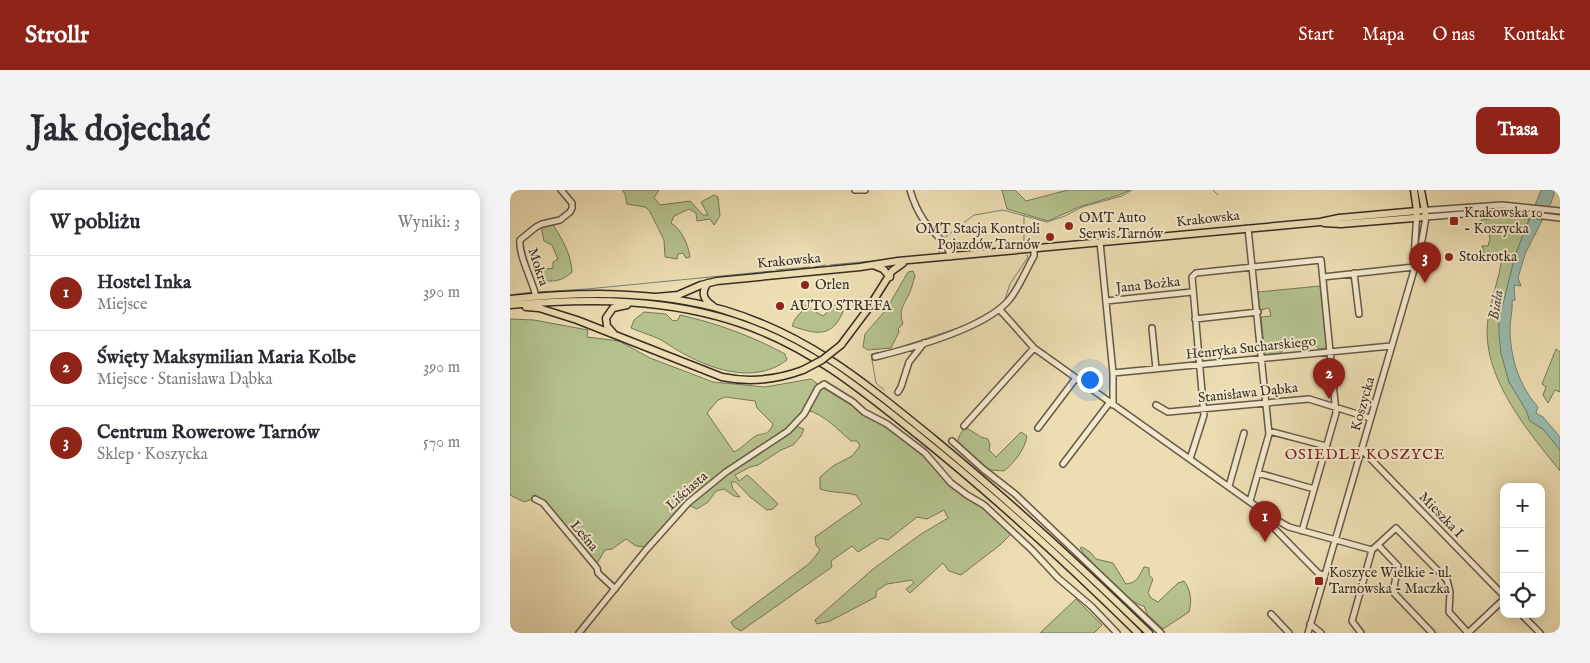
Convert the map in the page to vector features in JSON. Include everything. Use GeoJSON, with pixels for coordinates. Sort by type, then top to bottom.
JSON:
{"type":"FeatureCollection","features":[{"type":"Feature","properties":{"kind":"main road"},"geometry":{"type":"LineString","coordinates":[[1414,190],[1417,214]]}},
{"type":"Feature","properties":{"kind":"main road"},"geometry":{"type":"LineString","coordinates":[[1422,190],[1426,214]]}},
{"type":"Feature","properties":{"kind":"main road","name":"Krakowska"},"geometry":{"type":"LineString","coordinates":[[656,297],[678,295],[701,285],[726,280],[1248,228],[1320,222],[1341,224],[1426,214]]}},
{"type":"Feature","properties":{"kind":"main road","name":"Krakowska"},"geometry":{"type":"LineString","coordinates":[[890,277],[903,267],[920,260]]}},
{"type":"Feature","properties":{"kind":"main road"},"geometry":{"type":"LineString","coordinates":[[510,306],[539,308],[553,312],[712,374],[732,379],[770,380],[803,370],[822,360],[841,345],[859,322],[895,268],[906,261]]}},
{"type":"Feature","properties":{"kind":"main road"},"geometry":{"type":"LineString","coordinates":[[875,264],[890,277]]}},
{"type":"Feature","properties":{"kind":"main road"},"geometry":{"type":"LineString","coordinates":[[708,283],[703,291],[704,298],[714,306],[768,326],[798,340],[833,360],[862,381],[1021,513],[1149,633]]}},
{"type":"Feature","properties":{"kind":"main road"},"geometry":{"type":"LineString","coordinates":[[510,299],[610,294],[656,297],[724,310]]}},
{"type":"Feature","properties":{"kind":"main road"},"geometry":{"type":"LineString","coordinates":[[510,306],[581,301],[664,305],[707,314],[758,330],[806,352],[860,389],[981,488],[1056,553],[1138,633]]}},
{"type":"Feature","properties":{"kind":"main road"},"geometry":{"type":"LineString","coordinates":[[615,335],[607,326],[608,313],[613,308],[622,305],[664,305]]}},
{"type":"Feature","properties":{"kind":"street","name":"Mokra"},"geometry":{"type":"LineString","coordinates":[[536,297],[532,281],[519,249],[520,240],[536,227],[560,220],[570,212],[572,203],[561,190]]}},
{"type":"Feature","properties":{"kind":"street"},"geometry":{"type":"LineString","coordinates":[[855,190],[865,190]]}},
{"type":"Feature","properties":{"kind":"street"},"geometry":{"type":"LineString","coordinates":[[910,190],[916,208],[923,220],[946,246],[950,257]]}},
{"type":"Feature","properties":{"kind":"street","name":"Krakowska"},"geometry":{"type":"LineString","coordinates":[[1426,214],[1502,205],[1560,211]]}},
{"type":"Feature","properties":{"kind":"street","name":"Krakowska"},"geometry":{"type":"LineString","coordinates":[[1426,214],[1487,212],[1520,213],[1560,218]]}},
{"type":"Feature","properties":{"kind":"street","name":"Koszycka"},"geometry":{"type":"LineString","coordinates":[[1414,267],[1417,214]]}},
{"type":"Feature","properties":{"kind":"street","name":"Koszycka"},"geometry":{"type":"LineString","coordinates":[[1308,633],[1421,246],[1426,214]]}},
{"type":"Feature","properties":{"kind":"street"},"geometry":{"type":"LineString","coordinates":[[1248,228],[1269,432],[1250,501]]}},
{"type":"Feature","properties":{"kind":"street"},"geometry":{"type":"LineString","coordinates":[[1063,464],[1111,403],[1113,373],[1100,242]]}},
{"type":"Feature","properties":{"kind":"street"},"geometry":{"type":"LineString","coordinates":[[875,357],[925,343],[973,326],[1000,310],[1011,298],[1034,256],[1034,249]]}},
{"type":"Feature","properties":{"kind":"street"},"geometry":{"type":"LineString","coordinates":[[1190,459],[1204,415],[1192,277],[1194,274],[1322,260],[1336,408],[1302,531]]}},
{"type":"Feature","properties":{"kind":"street"},"geometry":{"type":"LineString","coordinates":[[1324,277],[1414,267]]}},
{"type":"Feature","properties":{"kind":"street"},"geometry":{"type":"LineString","coordinates":[[1354,273],[1359,314]]}},
{"type":"Feature","properties":{"kind":"street","name":"Jana Bożka"},"geometry":{"type":"LineString","coordinates":[[1106,301],[1192,292]]}},
{"type":"Feature","properties":{"kind":"street"},"geometry":{"type":"LineString","coordinates":[[1000,310],[1034,348],[1276,520],[1289,527],[1372,550]]}},
{"type":"Feature","properties":{"kind":"street"},"geometry":{"type":"LineString","coordinates":[[1195,319],[1258,312]]}},
{"type":"Feature","properties":{"kind":"street"},"geometry":{"type":"LineString","coordinates":[[1152,328],[1156,369]]}},
{"type":"Feature","properties":{"kind":"street"},"geometry":{"type":"LineString","coordinates":[[898,392],[909,362],[925,343]]}},
{"type":"Feature","properties":{"kind":"street","name":"Henryka Sucharskiego"},"geometry":{"type":"LineString","coordinates":[[1113,373],[1392,346]]}},
{"type":"Feature","properties":{"kind":"street"},"geometry":{"type":"LineString","coordinates":[[964,426],[1034,348]]}},
{"type":"Feature","properties":{"kind":"street"},"geometry":{"type":"LineString","coordinates":[[1038,428],[1076,378]]}},
{"type":"Feature","properties":{"kind":"street","name":"Liściasta"},"geometry":{"type":"LineString","coordinates":[[579,633],[660,533],[688,503],[726,472],[788,431],[804,414],[818,388],[824,384],[853,402],[864,412],[887,424],[925,453],[951,483],[984,505],[1117,633]]}},
{"type":"Feature","properties":{"kind":"street","name":"Stanisława Dąbka"},"geometry":{"type":"LineString","coordinates":[[1156,405],[1168,412],[1309,399],[1370,418]]}},
{"type":"Feature","properties":{"kind":"street"},"geometry":{"type":"LineString","coordinates":[[1269,432],[1326,446]]}},
{"type":"Feature","properties":{"kind":"street"},"geometry":{"type":"LineString","coordinates":[[1229,486],[1244,433]]}},
{"type":"Feature","properties":{"kind":"street"},"geometry":{"type":"LineString","coordinates":[[952,441],[1015,494],[1161,633]]}},
{"type":"Feature","properties":{"kind":"street","name":"Mieszka I"},"geometry":{"type":"LineString","coordinates":[[1361,449],[1500,594]]}},
{"type":"Feature","properties":{"kind":"street"},"geometry":{"type":"LineString","coordinates":[[1258,474],[1314,489]]}},
{"type":"Feature","properties":{"kind":"street","name":"Leśna"},"geometry":{"type":"LineString","coordinates":[[536,499],[543,503],[597,568],[598,573],[615,589]]}},
{"type":"Feature","properties":{"kind":"street"},"geometry":{"type":"LineString","coordinates":[[1276,520],[1273,527],[1318,573],[1324,576]]}},
{"type":"Feature","properties":{"kind":"street"},"geometry":{"type":"LineString","coordinates":[[1284,537],[1289,527]]}},
{"type":"Feature","properties":{"kind":"street"},"geometry":{"type":"LineString","coordinates":[[1361,633],[1352,621],[1372,550],[1396,528],[1447,580],[1450,592],[1449,612],[1468,633],[1500,602]]}},
{"type":"Feature","properties":{"kind":"street"},"geometry":{"type":"LineString","coordinates":[[1378,545],[1398,566],[1393,592],[1432,633]]}},
{"type":"Feature","properties":{"kind":"street"},"geometry":{"type":"LineString","coordinates":[[1271,614],[1289,633]]}},
{"type":"Feature","properties":{"kind":"street"},"geometry":{"type":"LineString","coordinates":[[1525,618],[1540,633]]}},
{"type":"Feature","properties":{"kind":"street"},"geometry":{"type":"LineString","coordinates":[[1310,624],[1321,633]]}},
{"type":"Feature","properties":{"kind":"green space"},"geometry":{"type":"Polygon","coordinates":[[[622,190],[659,190],[654,198],[660,205],[690,201],[703,215],[708,215],[701,202],[714,195],[718,197],[720,216],[714,225],[710,219],[697,221],[696,213],[689,209],[674,216],[671,223],[684,238],[690,257],[686,258],[683,253],[678,254],[677,259],[665,257],[664,240],[649,210],[645,207],[627,204],[622,190]]]}},
{"type":"Feature","properties":{"kind":"green space"},"geometry":{"type":"Polygon","coordinates":[[[1002,190],[1015,190],[1026,201],[1068,190],[1130,190],[1079,207],[1048,221],[1007,209],[1002,190]]]}},
{"type":"Feature","properties":{"kind":"green space"},"geometry":{"type":"Polygon","coordinates":[[[1503,217],[1529,219],[1515,256],[1499,320],[1501,353],[1509,382],[1526,410],[1530,421],[1543,429],[1560,450],[1560,471],[1534,438],[1509,401],[1491,361],[1487,340],[1488,319],[1502,259],[1484,253],[1482,246],[1488,246],[1490,239],[1489,231],[1482,225],[1481,220],[1503,217]]]}},
{"type":"Feature","properties":{"kind":"green space"},"geometry":{"type":"Polygon","coordinates":[[[552,223],[568,252],[572,272],[564,278],[557,280],[539,280],[538,270],[553,268],[553,262],[558,259],[552,245],[544,241],[541,226],[552,223]]]}},
{"type":"Feature","properties":{"kind":"green space"},"geometry":{"type":"Polygon","coordinates":[[[913,271],[915,276],[901,311],[903,324],[898,329],[899,332],[891,348],[868,350],[863,347],[865,334],[886,310],[908,272],[913,271]]]}},
{"type":"Feature","properties":{"kind":"green space"},"geometry":{"type":"Polygon","coordinates":[[[1320,286],[1327,348],[1319,349],[1316,346],[1283,349],[1281,353],[1265,355],[1261,317],[1271,316],[1269,308],[1260,310],[1258,292],[1320,286]]]}},
{"type":"Feature","properties":{"kind":"green space"},"geometry":{"type":"Polygon","coordinates":[[[808,305],[823,316],[835,305],[844,309],[835,325],[824,332],[810,331],[792,326],[802,311],[797,306],[808,305]]]}},
{"type":"Feature","properties":{"kind":"green space"},"geometry":{"type":"Polygon","coordinates":[[[644,312],[666,314],[673,321],[678,320],[680,315],[720,326],[772,347],[785,354],[787,360],[773,368],[757,372],[741,373],[709,365],[694,359],[658,338],[631,328],[634,320],[644,312]]]}},
{"type":"Feature","properties":{"kind":"green space"},"geometry":{"type":"Polygon","coordinates":[[[510,319],[534,320],[588,330],[587,337],[619,341],[650,358],[713,382],[765,387],[811,379],[819,385],[822,382],[886,424],[921,451],[952,484],[979,502],[1013,532],[1000,545],[961,575],[949,571],[943,563],[910,593],[906,589],[914,583],[912,580],[887,584],[876,591],[876,597],[830,621],[817,624],[815,620],[873,569],[921,534],[948,518],[944,510],[927,519],[917,517],[888,540],[880,538],[858,552],[852,546],[831,561],[832,567],[741,631],[734,627],[731,622],[810,563],[820,550],[816,545],[815,537],[862,504],[856,495],[820,489],[820,477],[833,466],[852,456],[860,446],[857,441],[851,441],[820,415],[807,410],[797,423],[798,427],[804,429],[793,445],[781,450],[758,465],[735,475],[739,481],[747,475],[751,478],[778,504],[773,509],[767,510],[750,497],[736,482],[731,482],[733,489],[740,497],[734,496],[724,489],[716,491],[708,502],[697,509],[686,504],[645,547],[636,546],[626,539],[612,549],[605,550],[596,565],[536,498],[524,502],[510,495],[510,319]],[[725,397],[718,400],[707,413],[734,452],[757,435],[767,433],[773,424],[757,408],[755,401],[725,397]]]}},
{"type":"Feature","properties":{"kind":"green space"},"geometry":{"type":"Polygon","coordinates":[[[1556,349],[1560,352],[1560,392],[1555,390],[1548,403],[1543,395],[1546,387],[1542,384],[1556,349]]]}},
{"type":"Feature","properties":{"kind":"green space"},"geometry":{"type":"Polygon","coordinates":[[[965,427],[988,439],[989,450],[996,457],[1021,432],[1027,436],[1022,450],[1004,471],[990,470],[959,445],[959,438],[965,427]]]}},
{"type":"Feature","properties":{"kind":"green space"},"geometry":{"type":"Polygon","coordinates":[[[1082,547],[1096,559],[1113,563],[1126,584],[1135,581],[1144,567],[1149,568],[1149,575],[1153,579],[1148,593],[1151,598],[1158,602],[1178,583],[1184,581],[1190,596],[1189,612],[1163,629],[1147,614],[1144,606],[1131,599],[1105,576],[1085,555],[1080,548],[1082,547]]]}},
{"type":"Feature","properties":{"kind":"green space"},"geometry":{"type":"Polygon","coordinates":[[[1076,599],[1102,625],[1094,633],[1040,633],[1076,599]]]}},
{"type":"Feature","properties":{"kind":"water"},"geometry":{"type":"Polygon","coordinates":[[[1541,190],[1555,190],[1551,203],[1525,254],[1518,278],[1521,286],[1514,285],[1515,300],[1512,301],[1510,339],[1514,360],[1521,380],[1531,399],[1538,407],[1536,413],[1543,417],[1560,437],[1560,450],[1543,429],[1530,421],[1526,410],[1509,382],[1501,353],[1499,335],[1499,320],[1515,256],[1541,190]]]}},
{"type":"Feature","properties":{"kind":"waterway"},"geometry":{"type":"LineString","coordinates":[[944,238],[974,215],[1003,210],[1047,222],[1065,216],[1082,207],[1122,196],[1132,190]]}},
{"type":"Feature","properties":{"kind":"waterway"},"geometry":{"type":"LineString","coordinates":[[1213,190],[1218,195]]}},
{"type":"Feature","properties":{"kind":"waterway"},"geometry":{"type":"LineString","coordinates":[[1024,217],[1024,246]]}},
{"type":"Feature","properties":{"kind":"waterway"},"geometry":{"type":"LineString","coordinates":[[935,255],[939,253],[940,244]]}},
{"type":"Feature","properties":{"kind":"waterway"},"geometry":{"type":"LineString","coordinates":[[1004,302],[1010,284],[1028,257],[1027,255]]}},
{"type":"Feature","properties":{"kind":"waterway"},"geometry":{"type":"LineString","coordinates":[[830,265],[892,259]]}},
{"type":"Feature","properties":{"kind":"waterway"},"geometry":{"type":"LineString","coordinates":[[814,267],[826,265]]}},
{"type":"Feature","properties":{"kind":"waterway"},"geometry":{"type":"LineString","coordinates":[[776,270],[810,267]]}},
{"type":"Feature","properties":{"kind":"waterway"},"geometry":{"type":"LineString","coordinates":[[538,292],[772,271]]}},
{"type":"Feature","properties":{"kind":"waterway"},"geometry":{"type":"LineString","coordinates":[[510,295],[532,292]]}},
{"type":"Feature","properties":{"kind":"waterway"},"geometry":{"type":"LineString","coordinates":[[894,349],[964,326],[990,312]]}},
{"type":"Feature","properties":{"kind":"waterway"},"geometry":{"type":"LineString","coordinates":[[884,390],[876,383],[871,354],[890,351]]}},
{"type":"Feature","properties":{"kind":"place","name":"Krakowska 10 - Koszycka"},"geometry":{"type":"Point","coordinates":[1454,221]}},
{"type":"Feature","properties":{"kind":"place","name":"OMT Auto Serwis Tarnów"},"geometry":{"type":"Point","coordinates":[1069,226]}},
{"type":"Feature","properties":{"kind":"place","name":"OMT Stacja Kontroli Pojazdów Tarnów"},"geometry":{"type":"Point","coordinates":[1050,237]}},
{"type":"Feature","properties":{"kind":"place","name":"Stokrotka"},"geometry":{"type":"Point","coordinates":[1449,257]}},
{"type":"Feature","properties":{"kind":"place","name":"Centrum Rowerowe Tarnów"},"geometry":{"type":"Point","coordinates":[1425,283]}},
{"type":"Feature","properties":{"kind":"place","name":"Orlen"},"geometry":{"type":"Point","coordinates":[805,285]}},
{"type":"Feature","properties":{"kind":"place","name":"AUTO STREFA"},"geometry":{"type":"Point","coordinates":[780,306]}},
{"type":"Feature","properties":{"kind":"place","name":"Święty Maksymilian Maria Kolbe"},"geometry":{"type":"Point","coordinates":[1329,399]}},
{"type":"Feature","properties":{"kind":"place","name":"Hostel Inka"},"geometry":{"type":"Point","coordinates":[1265,542]}},
{"type":"Feature","properties":{"kind":"place","name":"Koszyce Wielkie - ul. Tarnowska - Maczka"},"geometry":{"type":"Point","coordinates":[1319,581]}},
{"type":"Feature","properties":{"kind":"district","name":"OSIEDLE KOSZYCE"},"geometry":{"type":"Point","coordinates":[1365,454]}},
{"type":"Feature","properties":{"kind":"water label","name":"Biała"},"geometry":{"type":"Point","coordinates":[1496,305]}}]}
